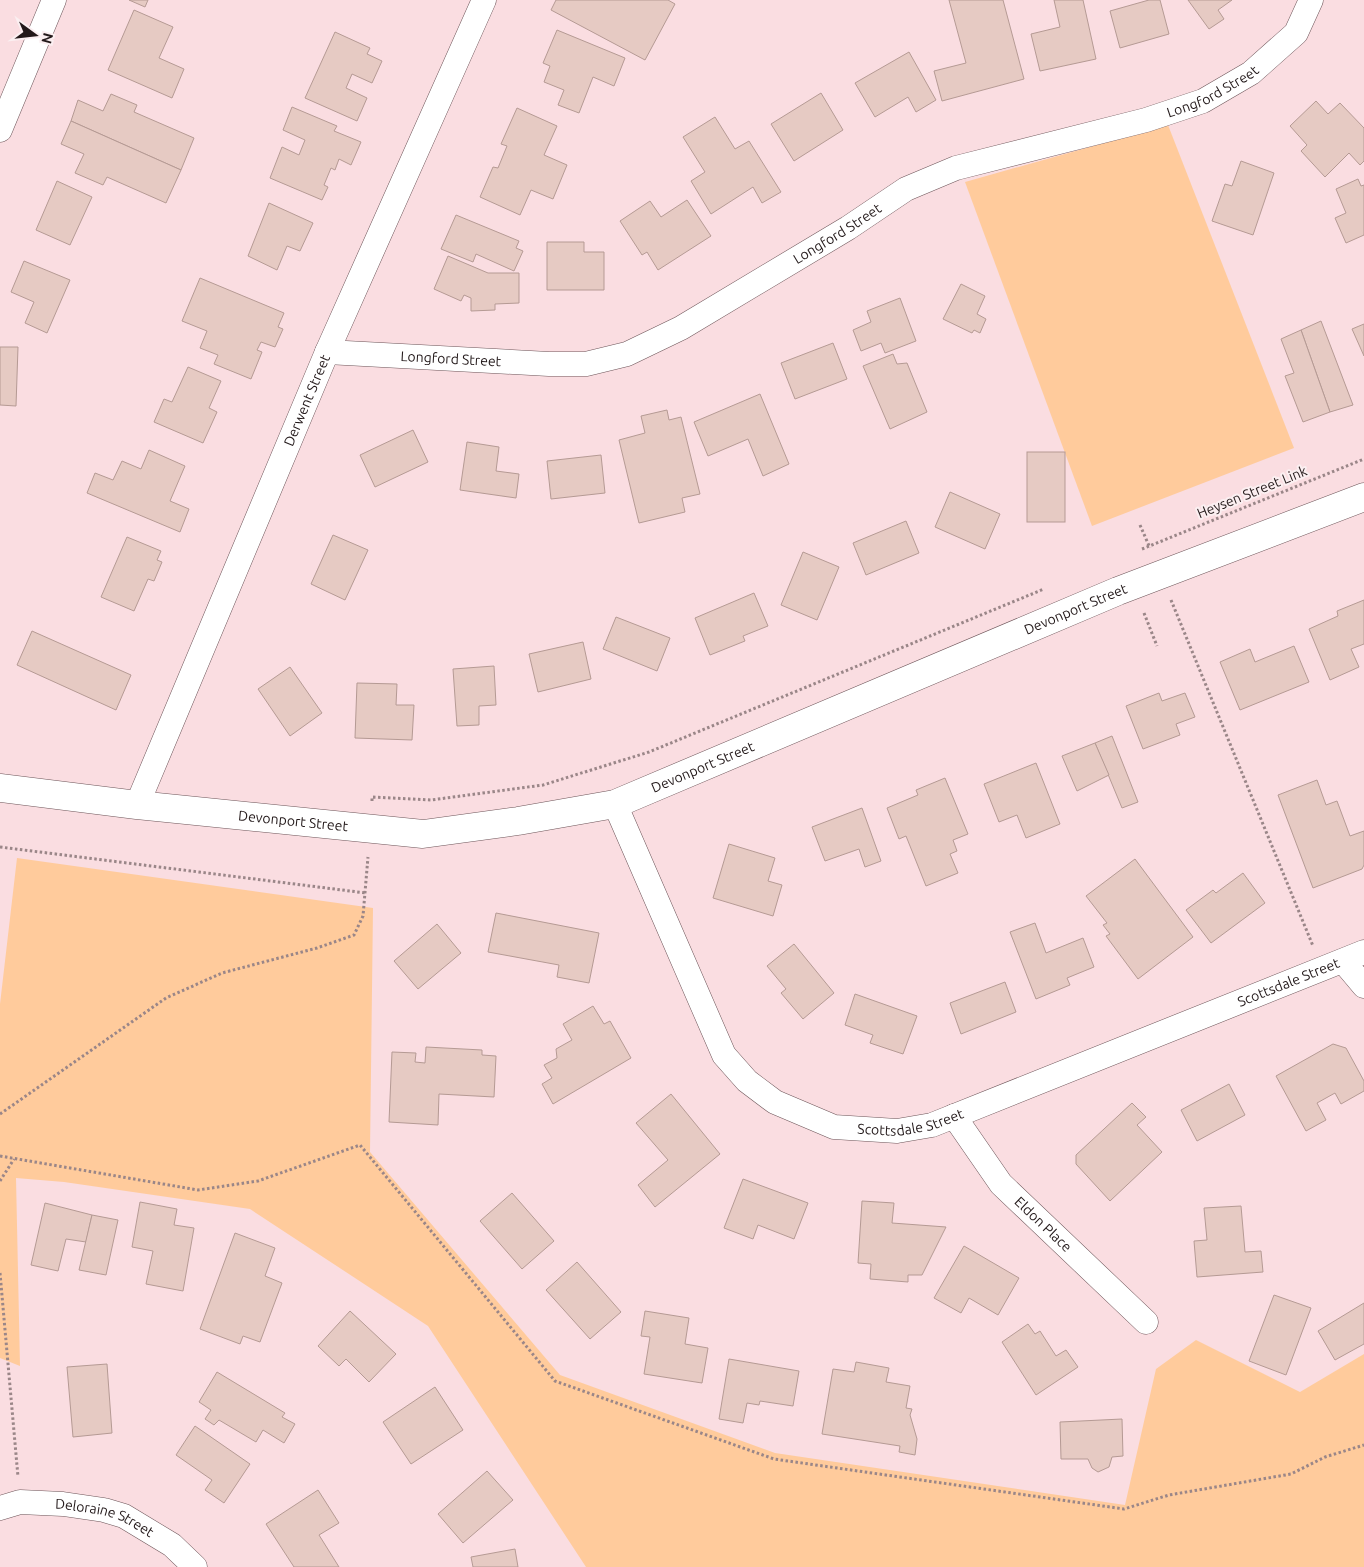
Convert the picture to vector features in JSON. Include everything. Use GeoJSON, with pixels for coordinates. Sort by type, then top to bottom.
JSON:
{"type":"FeatureCollection","features":[{"type":"Feature","properties":{"kind":"main road","name":"Devonport Street"},"geometry":{"type":"LineString","coordinates":[[0,788],[138,805],[423,834],[518,821],[615,804],[1100,599],[1364,497]]}},
{"type":"Feature","properties":{"kind":"street"},"geometry":{"type":"LineString","coordinates":[[0,130],[54,0]]}},
{"type":"Feature","properties":{"kind":"street","name":"Derwent Street"},"geometry":{"type":"LineString","coordinates":[[138,805],[327,352],[484,0]]}},
{"type":"Feature","properties":{"kind":"street","name":"Longford Street"},"geometry":{"type":"LineString","coordinates":[[327,352],[549,364],[586,364],[626,354],[681,328],[848,228],[906,189],[956,168],[1146,120],[1203,101],[1251,73],[1296,34],[1311,0]]}},
{"type":"Feature","properties":{"kind":"street","name":"Scottsdale Street"},"geometry":{"type":"LineString","coordinates":[[615,804],[724,1055],[747,1081],[775,1102],[834,1127],[898,1131],[932,1125],[1343,961]]}},
{"type":"Feature","properties":{"kind":"street"},"geometry":{"type":"LineString","coordinates":[[1343,961],[1364,986]]}},
{"type":"Feature","properties":{"kind":"street","name":"Eldon Place"},"geometry":{"type":"LineString","coordinates":[[954,1116],[1001,1184],[1146,1322]]}},
{"type":"Feature","properties":{"kind":"street","name":"Deloraine Street"},"geometry":{"type":"LineString","coordinates":[[10,1505],[63,1504],[104,1510],[124,1516],[172,1545],[195,1567]]}},
{"type":"Feature","properties":{"kind":"path","name":"Heysen Street Link"},"geometry":{"type":"LineString","coordinates":[[1140,550],[1364,459]]}},
{"type":"Feature","properties":{"kind":"path"},"geometry":{"type":"LineString","coordinates":[[1140,525],[1160,575],[1343,961]]}},
{"type":"Feature","properties":{"kind":"path"},"geometry":{"type":"LineString","coordinates":[[372,797],[431,800],[543,785],[648,752],[1049,587]]}},
{"type":"Feature","properties":{"kind":"path"},"geometry":{"type":"LineString","coordinates":[[1144,613],[1156,646]]}},
{"type":"Feature","properties":{"kind":"path"},"geometry":{"type":"LineString","coordinates":[[0,847],[366,893],[364,916],[354,935],[317,948],[222,973],[166,998],[0,1114]]}},
{"type":"Feature","properties":{"kind":"path"},"geometry":{"type":"LineString","coordinates":[[0,1156],[198,1190],[258,1181],[360,1145],[555,1381],[774,1459],[1124,1509],[1169,1495],[1291,1474],[1325,1457],[1364,1444]]}},
{"type":"Feature","properties":{"kind":"path"},"geometry":{"type":"LineString","coordinates":[[0,1181],[14,1159]]}},
{"type":"Feature","properties":{"kind":"path"},"geometry":{"type":"LineString","coordinates":[[0,1273],[10,1505]]}},
{"type":"Feature","properties":{"kind":"shaded area"},"geometry":{"type":"Polygon","coordinates":[[[1168,125],[1294,448],[1092,526],[965,182],[1168,125]]]}},
{"type":"Feature","properties":{"kind":"shaded area"},"geometry":{"type":"Polygon","coordinates":[[[17,858],[373,908],[370,1152],[560,1375],[775,1453],[1125,1505],[1156,1369],[1196,1340],[1300,1392],[1364,1354],[1364,1567],[586,1567],[428,1326],[250,1209],[64,1182],[16,1178],[20,1366],[0,1358],[0,1004],[17,858]]]}},
{"type":"Feature","properties":{"kind":"building"},"geometry":{"type":"Polygon","coordinates":[[[129,0],[148,0],[145,7],[129,0]]]}},
{"type":"Feature","properties":{"kind":"building"},"geometry":{"type":"Polygon","coordinates":[[[556,0],[668,0],[675,4],[645,60],[551,10],[556,0]]]}},
{"type":"Feature","properties":{"kind":"building"},"geometry":{"type":"Polygon","coordinates":[[[949,0],[1003,0],[1024,79],[942,101],[934,71],[966,63],[949,0]]]}},
{"type":"Feature","properties":{"kind":"building"},"geometry":{"type":"Polygon","coordinates":[[[1054,0],[1083,0],[1096,59],[1040,71],[1031,34],[1060,27],[1054,0]]]}},
{"type":"Feature","properties":{"kind":"building"},"geometry":{"type":"Polygon","coordinates":[[[1149,0],[1160,0],[1169,34],[1120,48],[1110,11],[1149,0]]]}},
{"type":"Feature","properties":{"kind":"building"},"geometry":{"type":"Polygon","coordinates":[[[1188,0],[1232,0],[1218,10],[1224,19],[1209,29],[1188,0]]]}},
{"type":"Feature","properties":{"kind":"building"},"geometry":{"type":"Polygon","coordinates":[[[134,10],[173,27],[159,58],[184,69],[172,98],[108,70],[134,10]]]}},
{"type":"Feature","properties":{"kind":"building"},"geometry":{"type":"Polygon","coordinates":[[[557,30],[625,58],[614,86],[593,77],[579,113],[558,105],[564,90],[544,82],[550,66],[543,63],[557,30]]]}},
{"type":"Feature","properties":{"kind":"building"},"geometry":{"type":"Polygon","coordinates":[[[335,32],[370,48],[367,54],[382,61],[372,83],[352,74],[346,88],[367,98],[357,121],[305,98],[335,32]]]}},
{"type":"Feature","properties":{"kind":"building"},"geometry":{"type":"Polygon","coordinates":[[[909,52],[936,100],[916,112],[908,97],[875,117],[855,83],[909,52]]]}},
{"type":"Feature","properties":{"kind":"building"},"geometry":{"type":"Polygon","coordinates":[[[821,93],[843,130],[794,161],[771,124],[821,93]]]}},
{"type":"Feature","properties":{"kind":"building"},"geometry":{"type":"Polygon","coordinates":[[[111,94],[137,105],[134,112],[194,138],[181,170],[71,121],[78,100],[103,111],[111,94]]]}},
{"type":"Feature","properties":{"kind":"building"},"geometry":{"type":"Polygon","coordinates":[[[1316,101],[1328,114],[1340,103],[1364,128],[1364,161],[1360,165],[1349,153],[1325,177],[1301,151],[1307,145],[1290,126],[1316,101]]]}},
{"type":"Feature","properties":{"kind":"building"},"geometry":{"type":"Polygon","coordinates":[[[292,107],[337,126],[334,131],[361,142],[351,165],[339,159],[335,170],[331,168],[324,185],[328,187],[322,200],[270,178],[282,147],[299,155],[305,140],[283,130],[292,107]]]}},
{"type":"Feature","properties":{"kind":"building"},"geometry":{"type":"Polygon","coordinates":[[[517,108],[557,126],[544,155],[567,165],[553,199],[531,190],[520,215],[480,197],[493,167],[498,168],[507,146],[501,144],[517,108]]]}},
{"type":"Feature","properties":{"kind":"building"},"geometry":{"type":"Polygon","coordinates":[[[715,117],[735,149],[749,141],[781,192],[762,203],[753,187],[711,214],[691,181],[705,172],[683,137],[715,117]]]}},
{"type":"Feature","properties":{"kind":"building"},"geometry":{"type":"Polygon","coordinates":[[[71,121],[181,170],[166,203],[107,177],[103,185],[75,173],[84,154],[61,144],[71,121]]]}},
{"type":"Feature","properties":{"kind":"building"},"geometry":{"type":"Polygon","coordinates":[[[1241,161],[1274,173],[1253,235],[1212,221],[1225,184],[1232,186],[1241,161]]]}},
{"type":"Feature","properties":{"kind":"building"},"geometry":{"type":"Polygon","coordinates":[[[1358,179],[1361,186],[1364,185],[1364,235],[1346,243],[1335,218],[1346,213],[1336,189],[1358,179]]]}},
{"type":"Feature","properties":{"kind":"building"},"geometry":{"type":"Polygon","coordinates":[[[57,181],[92,197],[70,245],[36,230],[57,181]]]}},
{"type":"Feature","properties":{"kind":"building"},"geometry":{"type":"Polygon","coordinates":[[[687,200],[711,236],[658,270],[647,252],[642,255],[620,221],[650,201],[661,217],[687,200]]]}},
{"type":"Feature","properties":{"kind":"building"},"geometry":{"type":"Polygon","coordinates":[[[269,203],[313,223],[300,251],[287,246],[277,270],[248,256],[269,203]]]}},
{"type":"Feature","properties":{"kind":"building"},"geometry":{"type":"Polygon","coordinates":[[[456,215],[519,241],[516,248],[523,251],[514,271],[476,254],[473,262],[441,249],[456,215]]]}},
{"type":"Feature","properties":{"kind":"building"},"geometry":{"type":"Polygon","coordinates":[[[547,242],[584,242],[584,252],[604,252],[604,290],[547,290],[547,242]]]}},
{"type":"Feature","properties":{"kind":"building"},"geometry":{"type":"Polygon","coordinates":[[[448,256],[488,273],[519,273],[519,303],[495,304],[495,310],[471,311],[471,298],[464,295],[461,301],[434,289],[448,256]]]}},
{"type":"Feature","properties":{"kind":"building"},"geometry":{"type":"Polygon","coordinates":[[[24,261],[70,280],[47,333],[25,323],[34,302],[11,292],[24,261]]]}},
{"type":"Feature","properties":{"kind":"building"},"geometry":{"type":"Polygon","coordinates":[[[200,278],[284,313],[278,327],[283,329],[275,347],[261,342],[257,350],[262,352],[251,379],[214,364],[218,355],[200,348],[207,331],[182,321],[200,278]]]}},
{"type":"Feature","properties":{"kind":"building"},"geometry":{"type":"Polygon","coordinates":[[[961,284],[985,296],[977,314],[986,319],[980,333],[974,330],[972,333],[943,319],[961,284]]]}},
{"type":"Feature","properties":{"kind":"building"},"geometry":{"type":"Polygon","coordinates":[[[900,298],[916,341],[885,353],[881,343],[861,351],[853,330],[871,322],[867,311],[900,298]]]}},
{"type":"Feature","properties":{"kind":"building"},"geometry":{"type":"Polygon","coordinates":[[[1321,321],[1353,405],[1330,412],[1301,330],[1321,321]]]}},
{"type":"Feature","properties":{"kind":"building"},"geometry":{"type":"Polygon","coordinates":[[[1364,324],[1364,356],[1352,329],[1364,324]]]}},
{"type":"Feature","properties":{"kind":"building"},"geometry":{"type":"Polygon","coordinates":[[[1301,330],[1330,412],[1303,422],[1285,376],[1294,373],[1281,339],[1301,330]]]}},
{"type":"Feature","properties":{"kind":"building"},"geometry":{"type":"Polygon","coordinates":[[[833,343],[847,379],[795,399],[781,363],[833,343]]]}},
{"type":"Feature","properties":{"kind":"building"},"geometry":{"type":"Polygon","coordinates":[[[0,347],[18,347],[16,406],[0,405],[0,347]]]}},
{"type":"Feature","properties":{"kind":"building"},"geometry":{"type":"Polygon","coordinates":[[[893,354],[897,364],[907,363],[927,412],[890,429],[863,366],[893,354]]]}},
{"type":"Feature","properties":{"kind":"building"},"geometry":{"type":"Polygon","coordinates":[[[188,367],[221,381],[209,408],[217,412],[203,443],[154,422],[164,399],[172,402],[188,367]]]}},
{"type":"Feature","properties":{"kind":"building"},"geometry":{"type":"Polygon","coordinates":[[[760,394],[789,464],[763,476],[748,439],[708,456],[694,422],[760,394]]]}},
{"type":"Feature","properties":{"kind":"building"},"geometry":{"type":"Polygon","coordinates":[[[667,410],[669,420],[681,417],[700,494],[682,498],[685,512],[639,523],[619,440],[645,433],[641,416],[667,410]]]}},
{"type":"Feature","properties":{"kind":"building"},"geometry":{"type":"Polygon","coordinates":[[[413,430],[428,462],[375,487],[360,455],[413,430]]]}},
{"type":"Feature","properties":{"kind":"building"},"geometry":{"type":"Polygon","coordinates":[[[467,442],[499,447],[496,471],[519,474],[516,498],[460,490],[467,442]]]}},
{"type":"Feature","properties":{"kind":"building"},"geometry":{"type":"Polygon","coordinates":[[[149,450],[185,466],[170,501],[189,509],[180,532],[87,493],[95,473],[113,480],[122,461],[141,469],[149,450]]]}},
{"type":"Feature","properties":{"kind":"building"},"geometry":{"type":"Polygon","coordinates":[[[1027,452],[1065,452],[1065,522],[1027,522],[1027,452]]]}},
{"type":"Feature","properties":{"kind":"building"},"geometry":{"type":"Polygon","coordinates":[[[601,455],[605,493],[551,499],[547,461],[601,455]]]}},
{"type":"Feature","properties":{"kind":"building"},"geometry":{"type":"Polygon","coordinates":[[[950,492],[1000,514],[985,549],[935,527],[950,492]]]}},
{"type":"Feature","properties":{"kind":"building"},"geometry":{"type":"Polygon","coordinates":[[[906,521],[919,553],[866,575],[853,543],[906,521]]]}},
{"type":"Feature","properties":{"kind":"building"},"geometry":{"type":"Polygon","coordinates":[[[333,535],[368,550],[345,600],[311,584],[333,535]]]}},
{"type":"Feature","properties":{"kind":"building"},"geometry":{"type":"Polygon","coordinates":[[[127,537],[161,551],[157,560],[162,562],[154,581],[148,579],[134,611],[101,597],[127,537]]]}},
{"type":"Feature","properties":{"kind":"building"},"geometry":{"type":"Polygon","coordinates":[[[803,552],[839,567],[817,620],[781,605],[803,552]]]}},
{"type":"Feature","properties":{"kind":"building"},"geometry":{"type":"Polygon","coordinates":[[[754,593],[768,626],[743,636],[745,641],[710,655],[695,618],[754,593]]]}},
{"type":"Feature","properties":{"kind":"building"},"geometry":{"type":"Polygon","coordinates":[[[1364,600],[1364,644],[1351,649],[1359,667],[1330,680],[1309,629],[1338,616],[1337,611],[1364,600]]]}},
{"type":"Feature","properties":{"kind":"building"},"geometry":{"type":"Polygon","coordinates":[[[616,617],[670,638],[657,671],[603,649],[616,617]]]}},
{"type":"Feature","properties":{"kind":"building"},"geometry":{"type":"Polygon","coordinates":[[[32,631],[131,675],[116,710],[17,665],[32,631]]]}},
{"type":"Feature","properties":{"kind":"building"},"geometry":{"type":"Polygon","coordinates":[[[583,642],[591,679],[538,692],[529,654],[583,642]]]}},
{"type":"Feature","properties":{"kind":"building"},"geometry":{"type":"Polygon","coordinates":[[[1294,646],[1309,682],[1240,710],[1220,662],[1250,649],[1255,662],[1294,646]]]}},
{"type":"Feature","properties":{"kind":"building"},"geometry":{"type":"Polygon","coordinates":[[[494,666],[496,705],[479,706],[479,725],[457,726],[453,669],[494,666]]]}},
{"type":"Feature","properties":{"kind":"building"},"geometry":{"type":"Polygon","coordinates":[[[290,667],[322,713],[290,736],[258,689],[290,667]]]}},
{"type":"Feature","properties":{"kind":"building"},"geometry":{"type":"Polygon","coordinates":[[[357,683],[397,684],[396,705],[414,705],[412,740],[355,738],[357,683]]]}},
{"type":"Feature","properties":{"kind":"building"},"geometry":{"type":"Polygon","coordinates":[[[1159,693],[1162,701],[1185,693],[1195,717],[1176,724],[1180,735],[1143,749],[1126,706],[1159,693]]]}},
{"type":"Feature","properties":{"kind":"building"},"geometry":{"type":"Polygon","coordinates":[[[1112,736],[1138,802],[1122,808],[1095,743],[1112,736]]]}},
{"type":"Feature","properties":{"kind":"building"},"geometry":{"type":"Polygon","coordinates":[[[1095,743],[1109,775],[1077,791],[1062,756],[1095,743]]]}},
{"type":"Feature","properties":{"kind":"building"},"geometry":{"type":"Polygon","coordinates":[[[1036,763],[1060,824],[1026,838],[1017,815],[999,822],[984,784],[1036,763]]]}},
{"type":"Feature","properties":{"kind":"building"},"geometry":{"type":"Polygon","coordinates":[[[945,778],[968,834],[953,840],[957,851],[950,854],[958,873],[926,886],[906,836],[899,839],[887,808],[918,795],[916,790],[945,778]]]}},
{"type":"Feature","properties":{"kind":"building"},"geometry":{"type":"Polygon","coordinates":[[[1317,780],[1326,805],[1337,801],[1350,836],[1364,831],[1364,865],[1362,869],[1313,888],[1278,795],[1317,780]]]}},
{"type":"Feature","properties":{"kind":"building"},"geometry":{"type":"Polygon","coordinates":[[[862,808],[881,861],[865,867],[859,849],[825,861],[812,827],[862,808]]]}},
{"type":"Feature","properties":{"kind":"building"},"geometry":{"type":"Polygon","coordinates":[[[729,844],[775,858],[768,881],[782,885],[773,916],[713,898],[729,844]]]}},
{"type":"Feature","properties":{"kind":"building"},"geometry":{"type":"Polygon","coordinates":[[[1135,859],[1193,937],[1138,979],[1106,936],[1110,934],[1103,925],[1107,923],[1086,896],[1135,859]]]}},
{"type":"Feature","properties":{"kind":"building"},"geometry":{"type":"Polygon","coordinates":[[[1243,873],[1265,903],[1211,943],[1186,910],[1213,890],[1216,893],[1243,873]]]}},
{"type":"Feature","properties":{"kind":"building"},"geometry":{"type":"Polygon","coordinates":[[[496,913],[599,933],[589,983],[557,977],[559,965],[488,952],[496,913]]]}},
{"type":"Feature","properties":{"kind":"building"},"geometry":{"type":"Polygon","coordinates":[[[1035,923],[1046,953],[1083,938],[1094,967],[1067,978],[1070,985],[1036,999],[1010,932],[1035,923]]]}},
{"type":"Feature","properties":{"kind":"building"},"geometry":{"type":"Polygon","coordinates":[[[437,924],[461,953],[418,989],[394,961],[437,924]]]}},
{"type":"Feature","properties":{"kind":"building"},"geometry":{"type":"Polygon","coordinates":[[[794,944],[834,993],[803,1019],[781,993],[786,989],[767,966],[794,944]]]}},
{"type":"Feature","properties":{"kind":"building"},"geometry":{"type":"Polygon","coordinates":[[[1005,982],[1016,1012],[961,1034],[950,1003],[1005,982]]]}},
{"type":"Feature","properties":{"kind":"building"},"geometry":{"type":"Polygon","coordinates":[[[855,994],[917,1016],[903,1054],[870,1043],[873,1035],[845,1025],[855,994]]]}},
{"type":"Feature","properties":{"kind":"building"},"geometry":{"type":"Polygon","coordinates":[[[593,1006],[604,1024],[610,1021],[631,1058],[553,1104],[542,1084],[552,1078],[544,1065],[557,1058],[556,1049],[572,1040],[563,1024],[593,1006]]]}},
{"type":"Feature","properties":{"kind":"building"},"geometry":{"type":"Polygon","coordinates":[[[1333,1044],[1346,1048],[1364,1081],[1364,1091],[1341,1104],[1335,1093],[1317,1103],[1326,1120],[1306,1131],[1276,1076],[1333,1044]]]}},
{"type":"Feature","properties":{"kind":"building"},"geometry":{"type":"Polygon","coordinates":[[[426,1047],[482,1050],[482,1055],[496,1056],[494,1097],[439,1094],[438,1125],[389,1122],[392,1052],[416,1053],[415,1062],[425,1063],[426,1047]]]}},
{"type":"Feature","properties":{"kind":"building"},"geometry":{"type":"Polygon","coordinates":[[[1229,1084],[1245,1115],[1197,1141],[1181,1110],[1229,1084]]]}},
{"type":"Feature","properties":{"kind":"building"},"geometry":{"type":"Polygon","coordinates":[[[671,1094],[720,1154],[655,1207],[638,1185],[668,1160],[636,1123],[671,1094]]]}},
{"type":"Feature","properties":{"kind":"building"},"geometry":{"type":"Polygon","coordinates":[[[1132,1103],[1146,1117],[1137,1125],[1162,1152],[1110,1201],[1076,1164],[1076,1155],[1132,1103]]]}},
{"type":"Feature","properties":{"kind":"building"},"geometry":{"type":"Polygon","coordinates":[[[743,1179],[808,1203],[794,1239],[758,1225],[753,1239],[724,1228],[743,1179]]]}},
{"type":"Feature","properties":{"kind":"building"},"geometry":{"type":"Polygon","coordinates":[[[512,1193],[554,1241],[522,1269],[480,1221],[512,1193]]]}},
{"type":"Feature","properties":{"kind":"building"},"geometry":{"type":"Polygon","coordinates":[[[862,1201],[894,1203],[892,1223],[946,1227],[922,1275],[908,1275],[908,1282],[870,1279],[871,1264],[858,1263],[862,1201]]]}},
{"type":"Feature","properties":{"kind":"building"},"geometry":{"type":"Polygon","coordinates":[[[140,1202],[177,1209],[174,1225],[194,1228],[183,1291],[146,1284],[153,1251],[132,1247],[140,1202]]]}},
{"type":"Feature","properties":{"kind":"building"},"geometry":{"type":"Polygon","coordinates":[[[45,1203],[92,1215],[86,1242],[66,1239],[58,1271],[31,1265],[45,1203]]]}},
{"type":"Feature","properties":{"kind":"building"},"geometry":{"type":"Polygon","coordinates":[[[1241,1206],[1245,1252],[1261,1251],[1263,1272],[1197,1277],[1194,1241],[1207,1240],[1204,1208],[1241,1206]]]}},
{"type":"Feature","properties":{"kind":"building"},"geometry":{"type":"Polygon","coordinates":[[[92,1215],[118,1220],[106,1275],[79,1270],[92,1215]]]}},
{"type":"Feature","properties":{"kind":"building"},"geometry":{"type":"Polygon","coordinates":[[[235,1233],[275,1248],[265,1276],[282,1283],[260,1342],[243,1336],[240,1344],[200,1329],[235,1233]]]}},
{"type":"Feature","properties":{"kind":"building"},"geometry":{"type":"Polygon","coordinates":[[[964,1246],[1019,1278],[998,1315],[969,1298],[961,1313],[934,1298],[964,1246]]]}},
{"type":"Feature","properties":{"kind":"building"},"geometry":{"type":"Polygon","coordinates":[[[577,1262],[621,1312],[590,1339],[546,1290],[577,1262]]]}},
{"type":"Feature","properties":{"kind":"building"},"geometry":{"type":"Polygon","coordinates":[[[1274,1295],[1311,1308],[1286,1375],[1249,1361],[1274,1295]]]}},
{"type":"Feature","properties":{"kind":"building"},"geometry":{"type":"Polygon","coordinates":[[[1364,1303],[1364,1344],[1335,1360],[1318,1331],[1364,1303]]]}},
{"type":"Feature","properties":{"kind":"building"},"geometry":{"type":"Polygon","coordinates":[[[350,1311],[396,1354],[369,1382],[346,1359],[339,1366],[318,1346],[350,1311]]]}},
{"type":"Feature","properties":{"kind":"building"},"geometry":{"type":"Polygon","coordinates":[[[645,1311],[689,1318],[685,1344],[708,1348],[702,1383],[644,1374],[650,1337],[641,1336],[645,1311]]]}},
{"type":"Feature","properties":{"kind":"building"},"geometry":{"type":"Polygon","coordinates":[[[1028,1324],[1035,1334],[1040,1331],[1056,1356],[1066,1350],[1078,1367],[1036,1395],[1002,1342],[1028,1324]]]}},
{"type":"Feature","properties":{"kind":"building"},"geometry":{"type":"Polygon","coordinates":[[[729,1359],[799,1371],[793,1406],[760,1401],[759,1405],[747,1403],[743,1423],[719,1419],[729,1359]]]}},
{"type":"Feature","properties":{"kind":"building"},"geometry":{"type":"Polygon","coordinates":[[[856,1362],[889,1368],[886,1382],[910,1386],[906,1408],[912,1409],[910,1415],[917,1439],[915,1455],[899,1452],[900,1446],[822,1434],[833,1369],[854,1372],[856,1362]]]}},
{"type":"Feature","properties":{"kind":"building"},"geometry":{"type":"Polygon","coordinates":[[[107,1364],[112,1433],[73,1437],[67,1367],[107,1364]]]}},
{"type":"Feature","properties":{"kind":"building"},"geometry":{"type":"Polygon","coordinates":[[[217,1372],[285,1413],[282,1417],[295,1424],[284,1443],[263,1430],[256,1442],[219,1420],[214,1425],[205,1419],[211,1410],[199,1402],[217,1372]]]}},
{"type":"Feature","properties":{"kind":"building"},"geometry":{"type":"Polygon","coordinates":[[[435,1387],[463,1430],[411,1464],[383,1422],[435,1387]]]}},
{"type":"Feature","properties":{"kind":"building"},"geometry":{"type":"Polygon","coordinates":[[[1122,1419],[1123,1456],[1112,1457],[1109,1467],[1098,1472],[1092,1468],[1088,1459],[1061,1459],[1060,1422],[1122,1419]]]}},
{"type":"Feature","properties":{"kind":"building"},"geometry":{"type":"Polygon","coordinates":[[[195,1426],[250,1464],[224,1503],[205,1490],[212,1480],[176,1455],[195,1426]]]}},
{"type":"Feature","properties":{"kind":"building"},"geometry":{"type":"Polygon","coordinates":[[[487,1471],[513,1500],[463,1543],[438,1514],[487,1471]]]}},
{"type":"Feature","properties":{"kind":"building"},"geometry":{"type":"Polygon","coordinates":[[[318,1490],[339,1523],[319,1535],[339,1567],[294,1567],[266,1524],[318,1490]]]}},
{"type":"Feature","properties":{"kind":"building"},"geometry":{"type":"Polygon","coordinates":[[[515,1549],[518,1567],[473,1567],[471,1557],[515,1549]]]}}]}
